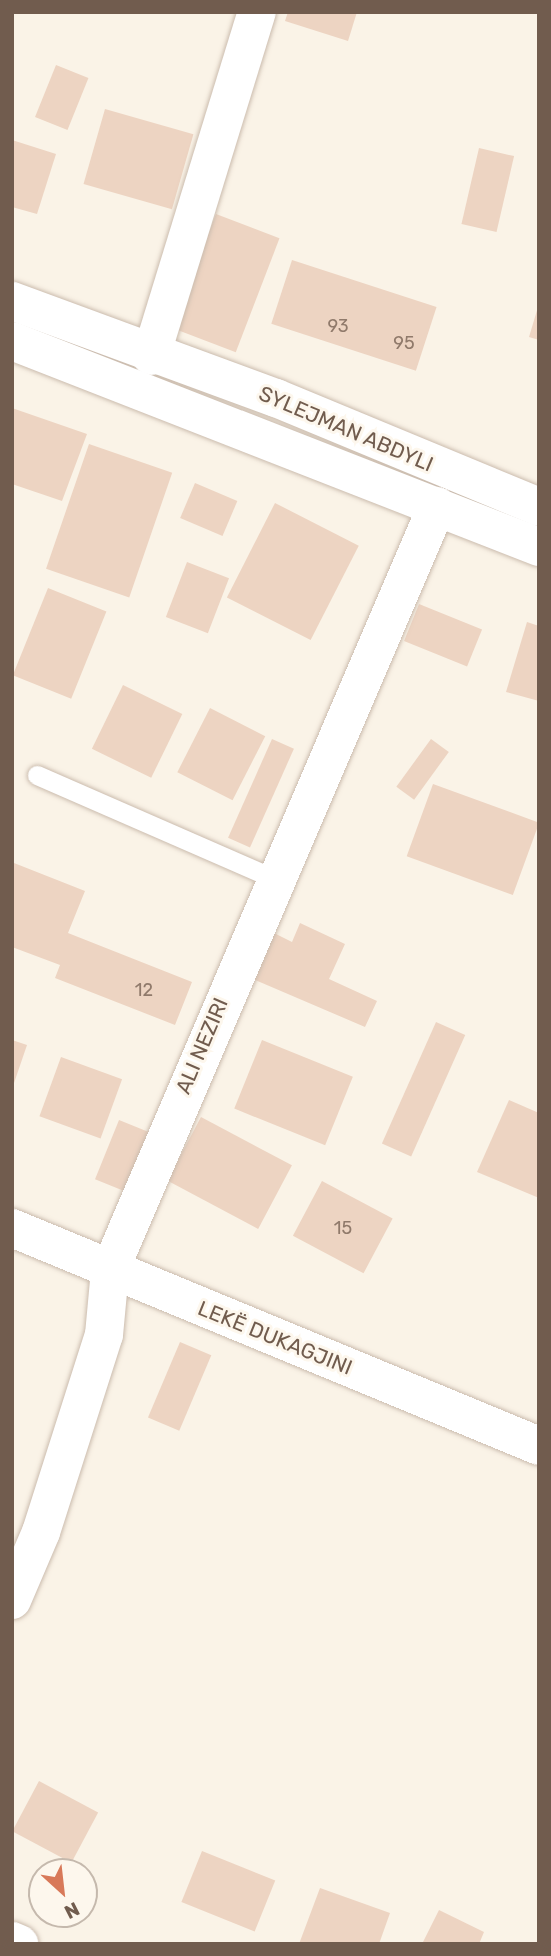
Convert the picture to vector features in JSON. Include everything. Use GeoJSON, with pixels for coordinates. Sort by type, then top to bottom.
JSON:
{"type":"FeatureCollection","features":[{"type":"Feature","properties":{"kind":"street"},"geometry":{"type":"LineString","coordinates":[[151,356],[257,12]]}},
{"type":"Feature","properties":{"kind":"street","name":"SYLEJMAN ABDYLI"},"geometry":{"type":"LineString","coordinates":[[12,301],[151,356],[276,398],[539,507]]}},
{"type":"Feature","properties":{"kind":"street"},"geometry":{"type":"LineString","coordinates":[[12,341],[539,547]]}},
{"type":"Feature","properties":{"kind":"street","name":"ALI NEZIRI"},"geometry":{"type":"LineString","coordinates":[[12,1600],[41,1532],[104,1335],[110,1270],[275,879],[437,506]]}},
{"type":"Feature","properties":{"kind":"street","name":"LEKË DUKAGJINI"},"geometry":{"type":"LineString","coordinates":[[12,1228],[539,1446]]}},
{"type":"Feature","properties":{"kind":"street"},"geometry":{"type":"LineString","coordinates":[[12,1941],[19,1944]]}},
{"type":"Feature","properties":{"kind":"lane"},"geometry":{"type":"LineString","coordinates":[[37,775],[275,879]]}},
{"type":"Feature","properties":{"kind":"building"},"geometry":{"type":"Polygon","coordinates":[[[288,12],[357,12],[348,41],[285,21],[288,12]]]}},
{"type":"Feature","properties":{"kind":"building"},"geometry":{"type":"Polygon","coordinates":[[[56,65],[88,78],[67,130],[35,117],[56,65]]]}},
{"type":"Feature","properties":{"kind":"building"},"geometry":{"type":"Polygon","coordinates":[[[105,109],[193,134],[172,209],[84,184],[105,109]]]}},
{"type":"Feature","properties":{"kind":"building"},"geometry":{"type":"Polygon","coordinates":[[[12,140],[56,154],[37,214],[12,207],[12,140]]]}},
{"type":"Feature","properties":{"kind":"building"},"geometry":{"type":"Polygon","coordinates":[[[479,148],[514,156],[497,232],[461,224],[479,148]]]}},
{"type":"Feature","properties":{"kind":"building"},"geometry":{"type":"Polygon","coordinates":[[[216,214],[279,238],[236,352],[172,328],[216,214]]]}},
{"type":"Feature","properties":{"kind":"building"},"geometry":{"type":"Polygon","coordinates":[[[292,260],[437,307],[416,371],[271,324],[292,260]]]}},
{"type":"Feature","properties":{"kind":"building"},"geometry":{"type":"Polygon","coordinates":[[[539,307],[539,340],[529,337],[539,307]]]}},
{"type":"Feature","properties":{"kind":"building"},"geometry":{"type":"Polygon","coordinates":[[[12,408],[87,434],[62,501],[12,484],[12,408]]]}},
{"type":"Feature","properties":{"kind":"building"},"geometry":{"type":"Polygon","coordinates":[[[89,444],[172,473],[129,597],[46,569],[89,444]]]}},
{"type":"Feature","properties":{"kind":"building"},"geometry":{"type":"Polygon","coordinates":[[[195,483],[237,501],[222,536],[180,518],[195,483]]]}},
{"type":"Feature","properties":{"kind":"building"},"geometry":{"type":"Polygon","coordinates":[[[275,503],[359,546],[311,640],[227,597],[275,503]]]}},
{"type":"Feature","properties":{"kind":"building"},"geometry":{"type":"Polygon","coordinates":[[[187,562],[229,578],[208,633],[166,617],[187,562]]]}},
{"type":"Feature","properties":{"kind":"building"},"geometry":{"type":"Polygon","coordinates":[[[48,588],[106,612],[71,699],[13,675],[48,588]]]}},
{"type":"Feature","properties":{"kind":"building"},"geometry":{"type":"Polygon","coordinates":[[[419,604],[482,629],[467,667],[404,641],[419,604]]]}},
{"type":"Feature","properties":{"kind":"building"},"geometry":{"type":"Polygon","coordinates":[[[527,622],[539,626],[539,701],[506,692],[527,622]]]}},
{"type":"Feature","properties":{"kind":"building"},"geometry":{"type":"Polygon","coordinates":[[[123,685],[182,714],[151,778],[92,749],[123,685]]]}},
{"type":"Feature","properties":{"kind":"building"},"geometry":{"type":"Polygon","coordinates":[[[210,708],[265,736],[233,800],[177,772],[210,708]]]}},
{"type":"Feature","properties":{"kind":"building"},"geometry":{"type":"Polygon","coordinates":[[[272,739],[294,749],[250,847],[228,838],[272,739]]]}},
{"type":"Feature","properties":{"kind":"building"},"geometry":{"type":"Polygon","coordinates":[[[431,739],[449,752],[414,800],[396,787],[431,739]]]}},
{"type":"Feature","properties":{"kind":"building"},"geometry":{"type":"Polygon","coordinates":[[[433,784],[539,823],[513,895],[407,856],[433,784]]]}},
{"type":"Feature","properties":{"kind":"building"},"geometry":{"type":"Polygon","coordinates":[[[14,863],[85,891],[68,933],[192,982],[175,1025],[55,978],[60,965],[12,947],[14,863]]]}},
{"type":"Feature","properties":{"kind":"building"},"geometry":{"type":"Polygon","coordinates":[[[300,923],[345,944],[329,979],[377,1001],[365,1027],[253,979],[274,933],[292,942],[300,923]]]}},
{"type":"Feature","properties":{"kind":"building"},"geometry":{"type":"Polygon","coordinates":[[[436,1022],[465,1035],[411,1157],[382,1144],[436,1022]]]}},
{"type":"Feature","properties":{"kind":"building"},"geometry":{"type":"Polygon","coordinates":[[[12,1040],[27,1045],[13,1086],[12,1085],[12,1040]]]}},
{"type":"Feature","properties":{"kind":"building"},"geometry":{"type":"Polygon","coordinates":[[[262,1040],[353,1077],[325,1145],[234,1109],[262,1040]]]}},
{"type":"Feature","properties":{"kind":"building"},"geometry":{"type":"Polygon","coordinates":[[[61,1057],[122,1079],[101,1138],[39,1116],[61,1057]]]}},
{"type":"Feature","properties":{"kind":"building"},"geometry":{"type":"Polygon","coordinates":[[[509,1100],[539,1113],[539,1198],[477,1172],[509,1100]]]}},
{"type":"Feature","properties":{"kind":"building"},"geometry":{"type":"Polygon","coordinates":[[[201,1117],[292,1165],[258,1229],[167,1181],[201,1117]]]}},
{"type":"Feature","properties":{"kind":"building"},"geometry":{"type":"Polygon","coordinates":[[[119,1120],[149,1132],[125,1191],[95,1179],[119,1120]]]}},
{"type":"Feature","properties":{"kind":"building"},"geometry":{"type":"Polygon","coordinates":[[[322,1181],[393,1219],[364,1273],[293,1236],[322,1181]]]}},
{"type":"Feature","properties":{"kind":"building"},"geometry":{"type":"Polygon","coordinates":[[[180,1342],[211,1355],[179,1431],[148,1417],[180,1342]]]}},
{"type":"Feature","properties":{"kind":"building"},"geometry":{"type":"Polygon","coordinates":[[[39,1781],[98,1812],[74,1858],[62,1858],[12,1831],[39,1781]]]}},
{"type":"Feature","properties":{"kind":"building"},"geometry":{"type":"Polygon","coordinates":[[[202,1851],[275,1881],[255,1932],[181,1902],[202,1851]]]}},
{"type":"Feature","properties":{"kind":"building"},"geometry":{"type":"Polygon","coordinates":[[[320,1888],[390,1913],[379,1944],[299,1944],[320,1888]]]}},
{"type":"Feature","properties":{"kind":"building"},"geometry":{"type":"Polygon","coordinates":[[[439,1910],[484,1932],[479,1944],[422,1944],[439,1910]]]}}]}
